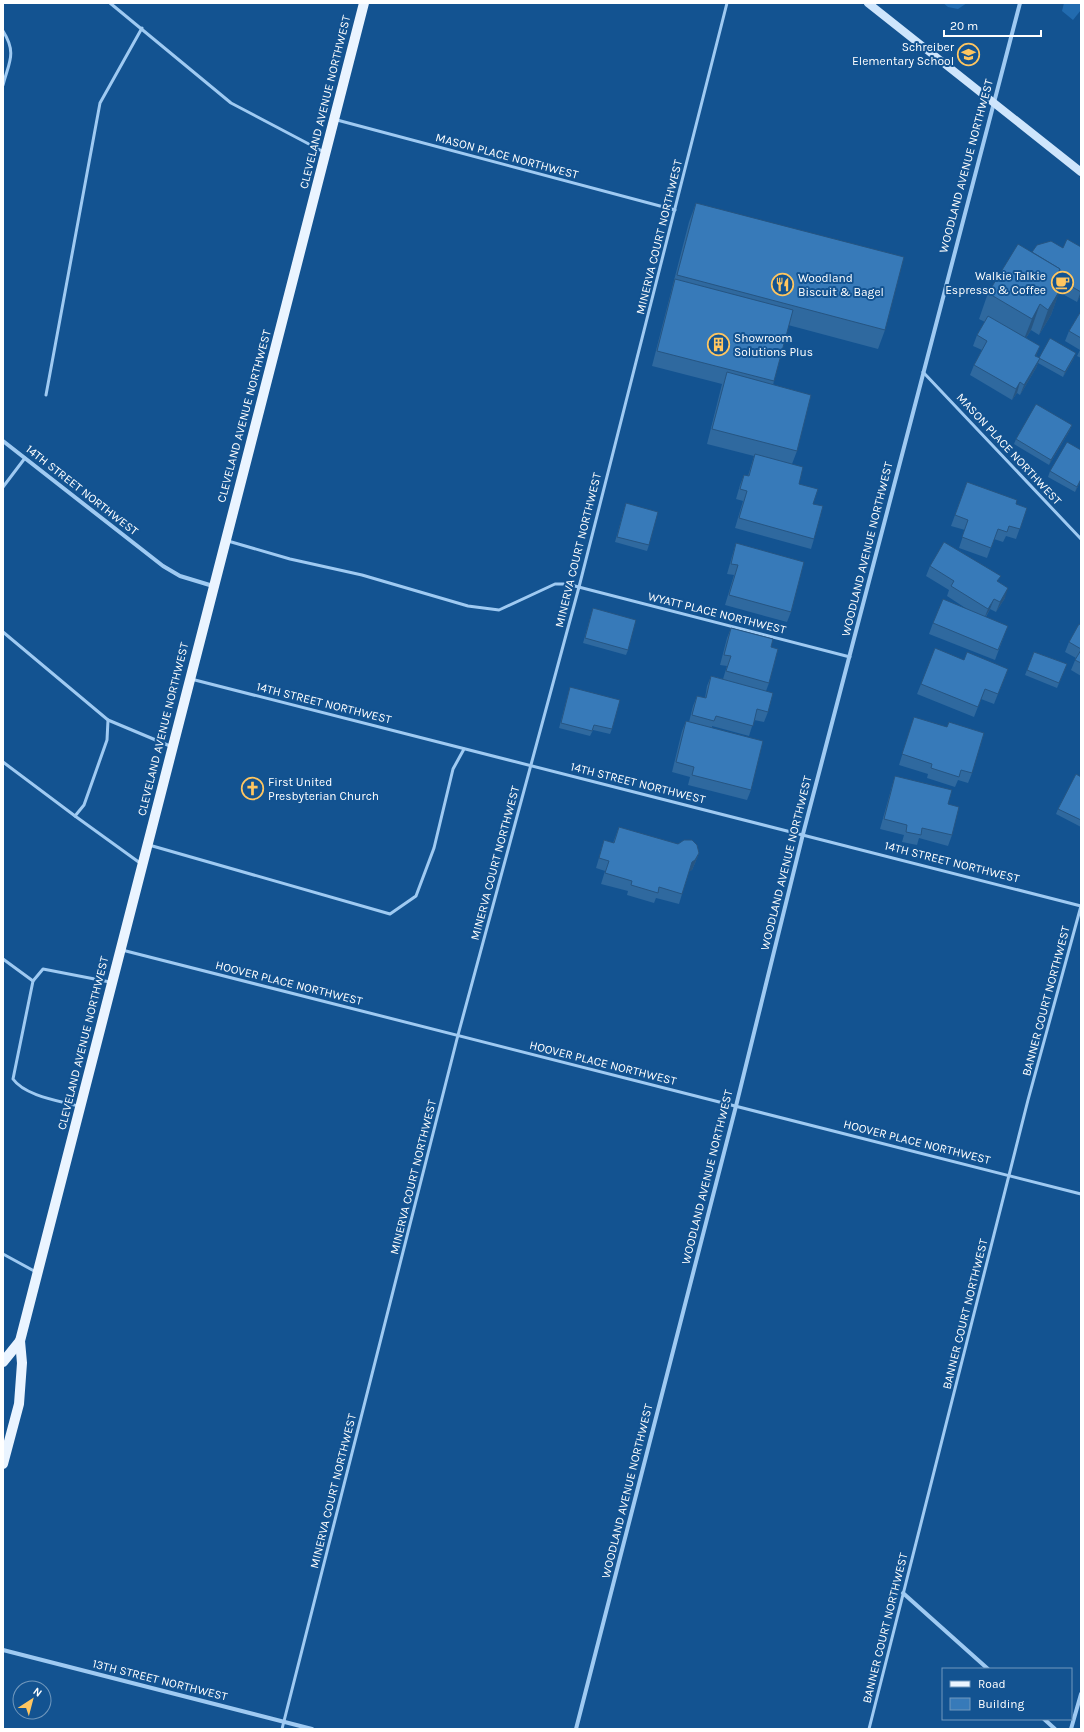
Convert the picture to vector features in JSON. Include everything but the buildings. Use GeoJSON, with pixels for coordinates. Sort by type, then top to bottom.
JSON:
{"type":"FeatureCollection","features":[{"type":"Feature","properties":{"kind":"main road","name":"CLEVELAND AVENUE NORTHWEST"},"geometry":{"type":"LineString","coordinates":[[3,1464],[19,1404],[22,1363],[20,1341],[364,3]]}},
{"type":"Feature","properties":{"kind":"main road"},"geometry":{"type":"LineString","coordinates":[[3,1362],[20,1341]]}},
{"type":"Feature","properties":{"kind":"street"},"geometry":{"type":"LineString","coordinates":[[868,3],[1081,172]]}},
{"type":"Feature","properties":{"kind":"street","name":"WOODLAND AVENUE NORTHWEST"},"geometry":{"type":"LineString","coordinates":[[576,1729],[736,1106],[803,834],[993,101],[1020,3]]}},
{"type":"Feature","properties":{"kind":"street","name":"14TH STREET NORTHWEST"},"geometry":{"type":"LineString","coordinates":[[3,441],[163,566],[180,576],[213,586]]}},
{"type":"Feature","properties":{"kind":"street"},"geometry":{"type":"LineString","coordinates":[[903,1593],[987,1668]]}},
{"type":"Feature","properties":{"kind":"street","name":"13TH STREET NORTHWEST"},"geometry":{"type":"LineString","coordinates":[[3,1650],[312,1729]]}},
{"type":"Feature","properties":{"kind":"street"},"geometry":{"type":"LineString","coordinates":[[1071,1729],[1081,1694]]}},
{"type":"Feature","properties":{"kind":"street"},"geometry":{"type":"LineString","coordinates":[[1045,1720],[1055,1729]]}},
{"type":"Feature","properties":{"kind":"lane"},"geometry":{"type":"LineString","coordinates":[[110,3],[231,103],[326,153]]}},
{"type":"Feature","properties":{"kind":"lane","name":"MINERVA COURT NORTHWEST"},"geometry":{"type":"LineString","coordinates":[[282,1729],[458,1035],[578,587],[727,3]]}},
{"type":"Feature","properties":{"kind":"lane"},"geometry":{"type":"LineString","coordinates":[[46,395],[100,103],[142,28]]}},
{"type":"Feature","properties":{"kind":"lane"},"geometry":{"type":"LineString","coordinates":[[3,31],[10,43],[11,53],[3,85]]}},
{"type":"Feature","properties":{"kind":"lane","name":"MASON PLACE NORTHWEST"},"geometry":{"type":"LineString","coordinates":[[335,119],[675,210]]}},
{"type":"Feature","properties":{"kind":"lane","name":"MASON PLACE NORTHWEST"},"geometry":{"type":"LineString","coordinates":[[923,372],[1081,538]]}},
{"type":"Feature","properties":{"kind":"lane"},"geometry":{"type":"LineString","coordinates":[[3,487],[25,458]]}},
{"type":"Feature","properties":{"kind":"lane","name":"WYATT PLACE NORTHWEST"},"geometry":{"type":"LineString","coordinates":[[225,540],[290,559],[362,575],[476,607],[499,610],[555,584],[578,587],[850,657]]}},
{"type":"Feature","properties":{"kind":"lane"},"geometry":{"type":"LineString","coordinates":[[3,632],[108,720],[172,747]]}},
{"type":"Feature","properties":{"kind":"lane","name":"14TH STREET NORTHWEST"},"geometry":{"type":"LineString","coordinates":[[190,679],[1081,906]]}},
{"type":"Feature","properties":{"kind":"lane"},"geometry":{"type":"LineString","coordinates":[[75,816],[84,805],[107,740],[108,720]]}},
{"type":"Feature","properties":{"kind":"lane"},"geometry":{"type":"LineString","coordinates":[[147,844],[390,914],[416,896],[434,848],[453,769],[464,749]]}},
{"type":"Feature","properties":{"kind":"lane"},"geometry":{"type":"LineString","coordinates":[[3,762],[142,864]]}},
{"type":"Feature","properties":{"kind":"lane","name":"BANNER COURT NORTHWEST"},"geometry":{"type":"LineString","coordinates":[[869,1729],[1028,1100],[1081,906]]}},
{"type":"Feature","properties":{"kind":"lane","name":"HOOVER PLACE NORTHWEST"},"geometry":{"type":"LineString","coordinates":[[121,949],[1081,1194]]}},
{"type":"Feature","properties":{"kind":"lane"},"geometry":{"type":"LineString","coordinates":[[3,959],[33,981]]}},
{"type":"Feature","properties":{"kind":"lane"},"geometry":{"type":"LineString","coordinates":[[81,1107],[37,1095],[16,1083],[14,1079],[33,981],[43,969],[112,982]]}},
{"type":"Feature","properties":{"kind":"lane"},"geometry":{"type":"LineString","coordinates":[[3,1254],[37,1273]]}},
{"type":"Feature","properties":{"kind":"shaded area"},"geometry":{"type":"Polygon","coordinates":[[[943,3],[967,3],[958,9],[948,7],[943,3]]]}},
{"type":"Feature","properties":{"kind":"shaded area"},"geometry":{"type":"Polygon","coordinates":[[[1064,3],[1081,3],[1081,10],[1073,20],[1062,11],[1064,3]]]}},
{"type":"Feature","properties":{"kind":"place","name":"Schreiber Elementary School"},"geometry":{"type":"Point","coordinates":[969,54]}},
{"type":"Feature","properties":{"kind":"place","name":"Walkie Talkie Espresso & Coffee"},"geometry":{"type":"Point","coordinates":[1062,283]}},
{"type":"Feature","properties":{"kind":"place","name":"Woodland Biscuit & Bagel"},"geometry":{"type":"Point","coordinates":[783,285]}},
{"type":"Feature","properties":{"kind":"place","name":"Showroom Solutions Plus"},"geometry":{"type":"Point","coordinates":[719,345]}},
{"type":"Feature","properties":{"kind":"place","name":"First United Presbyterian Church"},"geometry":{"type":"Point","coordinates":[252,789]}}]}
